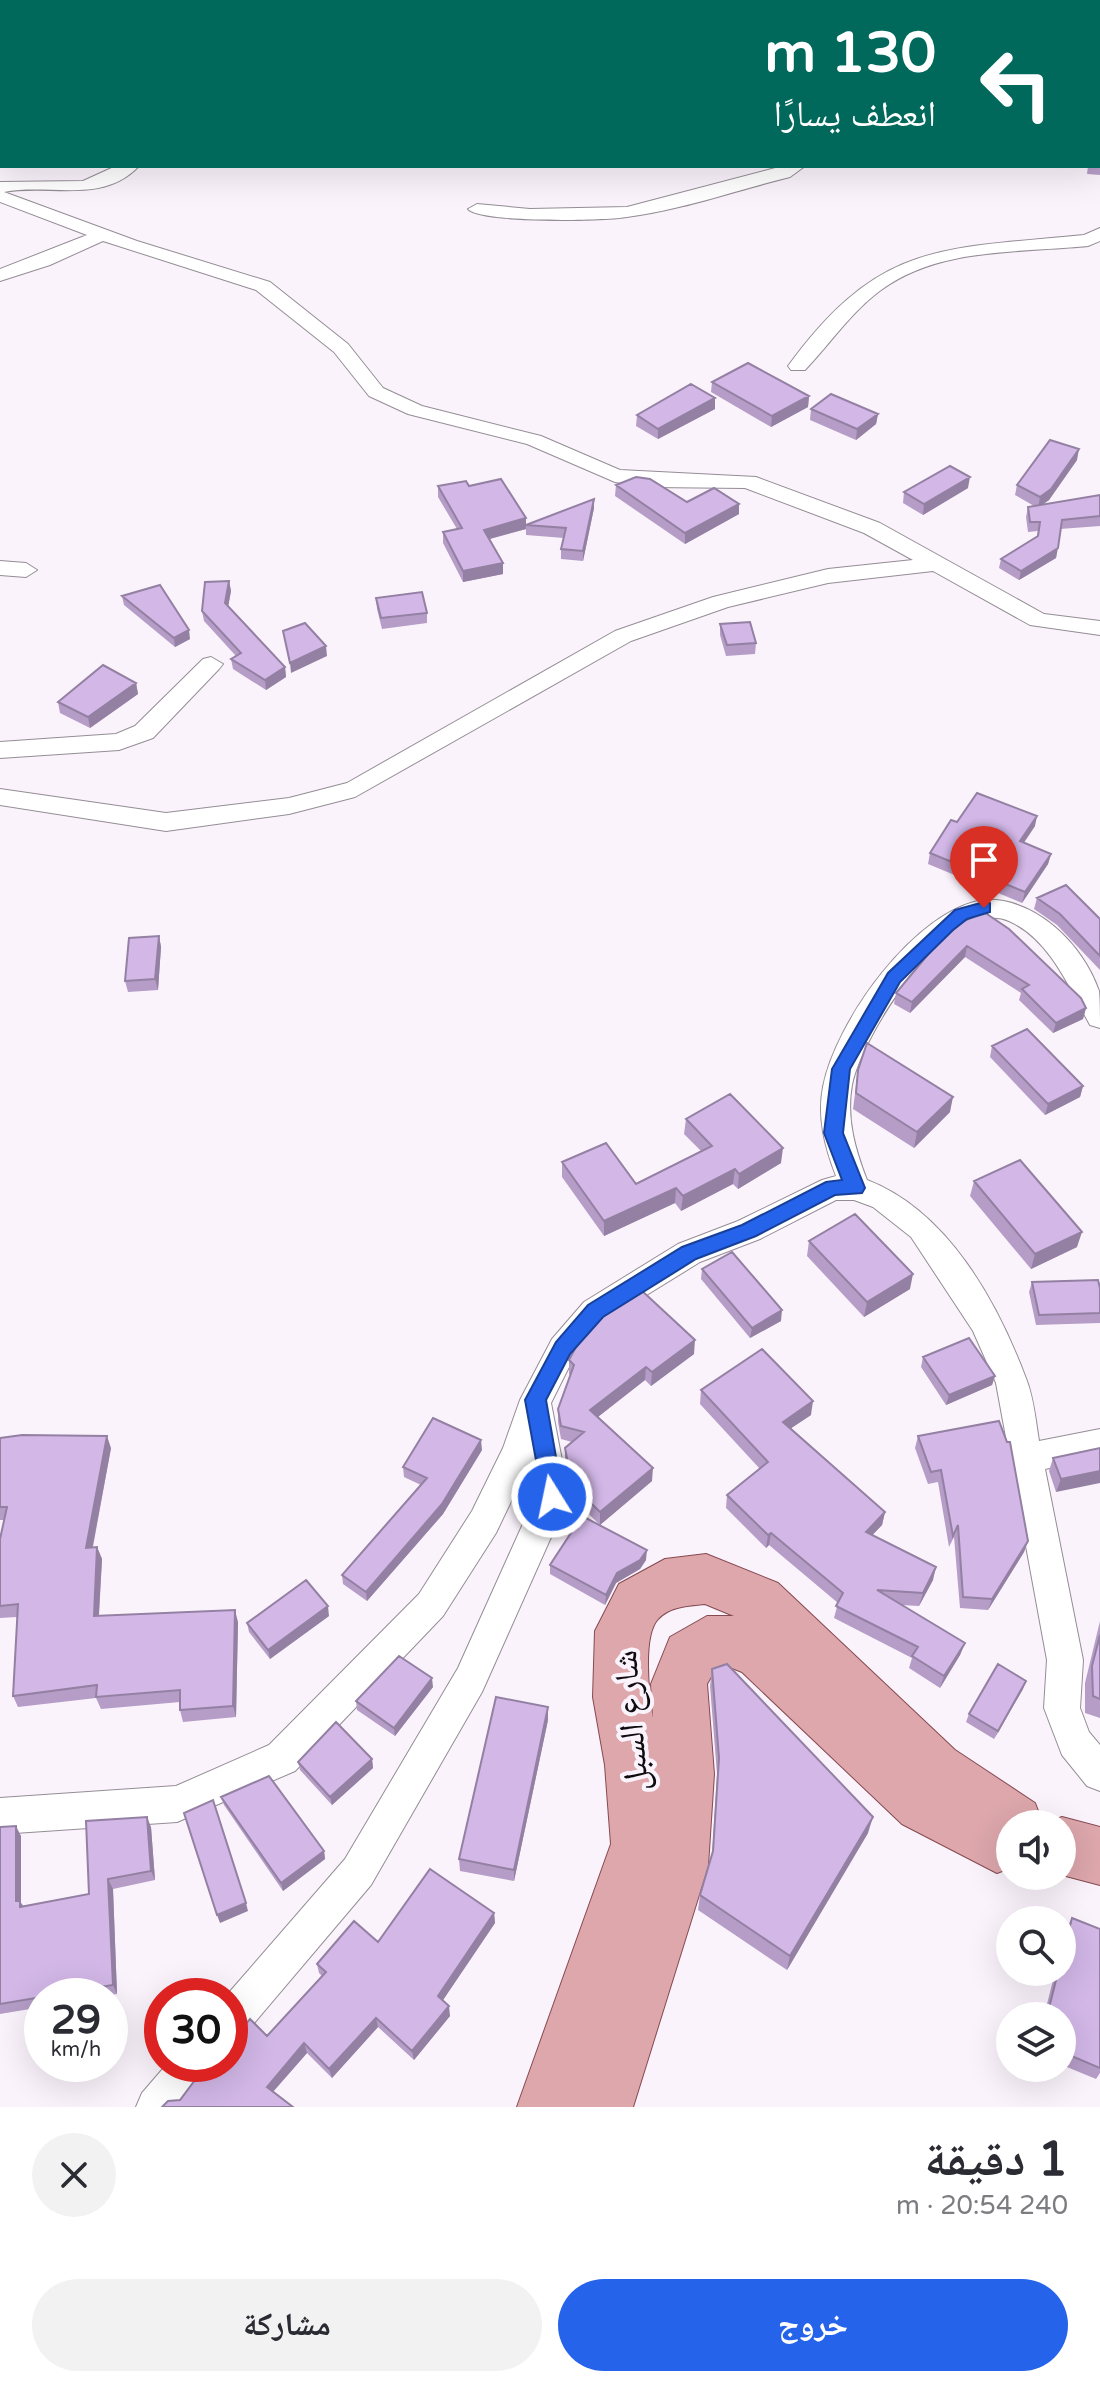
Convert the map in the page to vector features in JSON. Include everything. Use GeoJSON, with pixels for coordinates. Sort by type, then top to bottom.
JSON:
{"type":"FeatureCollection","features":[{"type":"Feature","properties":{"kind":"main road","name":"شارع السبل"},"geometry":{"type":"LineString","coordinates":[[549,2107],[640,1844],[634,1765],[621,1697],[622,1631],[638,1602],[665,1584],[706,1579],[759,1601],[935,1770],[996,1812]]}},
{"type":"Feature","properties":{"kind":"main road","name":"شارع السبل"},"geometry":{"type":"LineString","coordinates":[[601,2107],[679,1866],[685,1774],[679,1684],[689,1655],[707,1642],[736,1642],[761,1654],[922,1804],[996,1843]]}},
{"type":"Feature","properties":{"kind":"main road"},"geometry":{"type":"LineString","coordinates":[[1076,1850],[1100,1856]]}},
{"type":"Feature","properties":{"kind":"main road"},"geometry":{"type":"LineString","coordinates":[[1076,1875],[1100,1879]]}},
{"type":"Feature","properties":{"kind":"street"},"geometry":{"type":"LineString","coordinates":[[0,187],[41,184],[81,187],[103,182],[127,168]]}},
{"type":"Feature","properties":{"kind":"street"},"geometry":{"type":"LineString","coordinates":[[477,209],[530,214],[627,212],[784,173],[793,168]]}},
{"type":"Feature","properties":{"kind":"street"},"geometry":{"type":"LineString","coordinates":[[0,196],[102,235],[263,286],[341,348],[376,392],[415,410],[534,440],[615,476],[651,481],[748,482],[872,528],[1038,620],[1100,628]]}},
{"type":"Feature","properties":{"kind":"street"},"geometry":{"type":"LineString","coordinates":[[798,366],[873,287],[898,270],[962,253],[1088,240],[1100,234]]}},
{"type":"Feature","properties":{"kind":"street"},"geometry":{"type":"LineString","coordinates":[[0,275],[43,261],[102,235]]}},
{"type":"Feature","properties":{"kind":"street"},"geometry":{"type":"LineString","coordinates":[[0,797],[166,822],[289,806],[355,789],[623,636],[721,602],[828,576],[936,564]]}},
{"type":"Feature","properties":{"kind":"street"},"geometry":{"type":"LineString","coordinates":[[0,568],[26,570]]}},
{"type":"Feature","properties":{"kind":"street"},"geometry":{"type":"LineString","coordinates":[[0,750],[119,742],[144,732],[211,664]]}},
{"type":"Feature","properties":{"kind":"street"},"geometry":{"type":"LineString","coordinates":[[855,1188],[834,1133],[841,1069],[894,977],[932,937],[961,914],[984,908],[1018,914],[1056,944],[1100,1018]]}},
{"type":"Feature","properties":{"kind":"street"},"geometry":{"type":"LineString","coordinates":[[0,1816],[177,1804],[282,1758],[431,1605],[484,1522],[519,1450],[536,1400],[563,1348],[595,1311],[689,1253],[749,1230],[832,1188],[855,1188],[884,1199],[922,1228],[954,1272],[986,1325],[1012,1383],[1029,1458],[1065,1660],[1062,1708],[1075,1743],[1100,1773]]}},
{"type":"Feature","properties":{"kind":"street"},"geometry":{"type":"LineString","coordinates":[[248,2000],[358,1872],[470,1680],[552,1497],[536,1400]]}},
{"type":"Feature","properties":{"kind":"street"},"geometry":{"type":"LineString","coordinates":[[1029,1458],[1100,1443]]}},
{"type":"Feature","properties":{"kind":"street"},"geometry":{"type":"LineString","coordinates":[[156,2107],[178,2082]]}},
{"type":"Feature","properties":{"kind":"building"},"geometry":{"type":"Polygon","coordinates":[[[748,363],[809,396],[772,416],[712,382],[748,363]]]}},
{"type":"Feature","properties":{"kind":"building"},"geometry":{"type":"Polygon","coordinates":[[[691,384],[715,398],[658,429],[637,415],[691,384]]]}},
{"type":"Feature","properties":{"kind":"building"},"geometry":{"type":"Polygon","coordinates":[[[831,394],[878,414],[857,429],[811,409],[831,394]]]}},
{"type":"Feature","properties":{"kind":"building"},"geometry":{"type":"Polygon","coordinates":[[[1050,440],[1079,449],[1051,489],[1040,497],[1017,485],[1050,440]]]}},
{"type":"Feature","properties":{"kind":"building"},"geometry":{"type":"Polygon","coordinates":[[[950,466],[970,477],[924,504],[904,492],[950,466]]]}},
{"type":"Feature","properties":{"kind":"building"},"geometry":{"type":"Polygon","coordinates":[[[636,477],[650,479],[687,502],[714,488],[739,504],[685,533],[616,485],[636,477]]]}},
{"type":"Feature","properties":{"kind":"building"},"geometry":{"type":"Polygon","coordinates":[[[501,479],[526,518],[484,530],[503,563],[463,571],[443,532],[462,528],[438,486],[466,481],[469,486],[501,479]]]}},
{"type":"Feature","properties":{"kind":"building"},"geometry":{"type":"Polygon","coordinates":[[[1100,495],[1100,516],[1062,520],[1058,548],[1021,571],[1001,559],[1038,536],[1040,522],[1030,522],[1028,507],[1100,495]]]}},
{"type":"Feature","properties":{"kind":"building"},"geometry":{"type":"Polygon","coordinates":[[[594,499],[583,551],[561,549],[566,528],[526,525],[594,499]]]}},
{"type":"Feature","properties":{"kind":"building"},"geometry":{"type":"Polygon","coordinates":[[[229,581],[225,603],[285,667],[265,680],[231,659],[241,653],[202,611],[205,582],[229,581]]]}},
{"type":"Feature","properties":{"kind":"building"},"geometry":{"type":"Polygon","coordinates":[[[160,585],[189,630],[174,638],[122,596],[160,585]]]}},
{"type":"Feature","properties":{"kind":"building"},"geometry":{"type":"Polygon","coordinates":[[[422,592],[427,613],[381,618],[376,598],[422,592]]]}},
{"type":"Feature","properties":{"kind":"building"},"geometry":{"type":"Polygon","coordinates":[[[750,622],[756,643],[727,645],[720,624],[750,622]]]}},
{"type":"Feature","properties":{"kind":"building"},"geometry":{"type":"Polygon","coordinates":[[[305,623],[326,646],[290,663],[283,631],[305,623]]]}},
{"type":"Feature","properties":{"kind":"building"},"geometry":{"type":"Polygon","coordinates":[[[103,665],[136,683],[88,717],[58,702],[103,665]]]}},
{"type":"Feature","properties":{"kind":"building"},"geometry":{"type":"Polygon","coordinates":[[[977,793],[1037,816],[1020,841],[1051,854],[1025,892],[930,853],[951,820],[957,822],[977,793]]]}},
{"type":"Feature","properties":{"kind":"building"},"geometry":{"type":"Polygon","coordinates":[[[1066,885],[1100,919],[1100,956],[1060,914],[1037,898],[1066,885]]]}},
{"type":"Feature","properties":{"kind":"building"},"geometry":{"type":"Polygon","coordinates":[[[984,912],[1009,929],[1081,998],[1086,1008],[1056,1023],[1022,989],[1029,985],[967,946],[912,1002],[896,993],[940,940],[964,921],[984,912]]]}},
{"type":"Feature","properties":{"kind":"building"},"geometry":{"type":"Polygon","coordinates":[[[159,936],[155,979],[125,981],[129,938],[159,936]]]}},
{"type":"Feature","properties":{"kind":"building"},"geometry":{"type":"Polygon","coordinates":[[[1027,1029],[1083,1086],[1048,1104],[992,1046],[1027,1029]]]}},
{"type":"Feature","properties":{"kind":"building"},"geometry":{"type":"Polygon","coordinates":[[[867,1043],[953,1097],[917,1132],[856,1093],[858,1070],[867,1043]]]}},
{"type":"Feature","properties":{"kind":"building"},"geometry":{"type":"Polygon","coordinates":[[[730,1094],[783,1148],[739,1174],[735,1169],[683,1196],[676,1188],[604,1221],[562,1162],[606,1143],[636,1184],[712,1146],[686,1119],[730,1094]]]}},
{"type":"Feature","properties":{"kind":"building"},"geometry":{"type":"Polygon","coordinates":[[[1020,1160],[1082,1232],[1035,1254],[974,1181],[1020,1160]]]}},
{"type":"Feature","properties":{"kind":"building"},"geometry":{"type":"Polygon","coordinates":[[[855,1214],[913,1274],[867,1302],[809,1241],[855,1214]]]}},
{"type":"Feature","properties":{"kind":"building"},"geometry":{"type":"Polygon","coordinates":[[[732,1252],[782,1310],[752,1328],[702,1269],[732,1252]]]}},
{"type":"Feature","properties":{"kind":"building"},"geometry":{"type":"Polygon","coordinates":[[[1098,1280],[1100,1313],[1039,1315],[1032,1282],[1098,1280]]]}},
{"type":"Feature","properties":{"kind":"building"},"geometry":{"type":"Polygon","coordinates":[[[640,1289],[695,1340],[652,1372],[646,1367],[590,1410],[653,1468],[600,1512],[572,1485],[565,1448],[584,1432],[561,1426],[558,1409],[574,1365],[569,1360],[577,1345],[608,1309],[640,1289]]]}},
{"type":"Feature","properties":{"kind":"building"},"geometry":{"type":"Polygon","coordinates":[[[969,1338],[995,1376],[949,1395],[923,1357],[969,1338]]]}},
{"type":"Feature","properties":{"kind":"building"},"geometry":{"type":"Polygon","coordinates":[[[762,1349],[813,1401],[783,1422],[885,1512],[866,1532],[936,1567],[923,1593],[877,1590],[965,1643],[944,1676],[912,1656],[918,1647],[836,1606],[843,1593],[771,1533],[768,1535],[727,1495],[768,1462],[701,1390],[762,1349]]]}},
{"type":"Feature","properties":{"kind":"building"},"geometry":{"type":"Polygon","coordinates":[[[433,1418],[481,1440],[442,1504],[366,1592],[342,1575],[427,1478],[403,1467],[433,1418]]]}},
{"type":"Feature","properties":{"kind":"building"},"geometry":{"type":"Polygon","coordinates":[[[999,1421],[1007,1442],[1010,1442],[1028,1541],[992,1599],[963,1597],[958,1525],[953,1536],[941,1470],[931,1472],[918,1436],[999,1421]]]}},
{"type":"Feature","properties":{"kind":"building"},"geometry":{"type":"Polygon","coordinates":[[[22,1435],[107,1436],[86,1548],[97,1547],[94,1616],[235,1610],[233,1706],[180,1710],[180,1690],[96,1697],[97,1685],[13,1696],[18,1604],[0,1606],[0,1539],[7,1507],[0,1507],[0,1438],[22,1435]]]}},
{"type":"Feature","properties":{"kind":"building"},"geometry":{"type":"Polygon","coordinates":[[[1100,1448],[1100,1471],[1061,1479],[1053,1458],[1100,1448]]]}},
{"type":"Feature","properties":{"kind":"building"},"geometry":{"type":"Polygon","coordinates":[[[582,1516],[647,1550],[640,1560],[617,1573],[606,1595],[550,1565],[582,1516]]]}},
{"type":"Feature","properties":{"kind":"building"},"geometry":{"type":"Polygon","coordinates":[[[306,1580],[328,1606],[268,1650],[247,1623],[306,1580]]]}},
{"type":"Feature","properties":{"kind":"building"},"geometry":{"type":"Polygon","coordinates":[[[1100,1635],[1100,1699],[1093,1696],[1092,1666],[1100,1635]]]}},
{"type":"Feature","properties":{"kind":"building"},"geometry":{"type":"Polygon","coordinates":[[[399,1656],[432,1678],[394,1728],[356,1701],[399,1656]]]}},
{"type":"Feature","properties":{"kind":"building"},"geometry":{"type":"Polygon","coordinates":[[[727,1664],[873,1817],[790,1956],[700,1895],[713,1851],[719,1758],[712,1669],[727,1664]]]}},
{"type":"Feature","properties":{"kind":"building"},"geometry":{"type":"Polygon","coordinates":[[[998,1664],[1026,1681],[998,1731],[969,1714],[998,1664]]]}},
{"type":"Feature","properties":{"kind":"building"},"geometry":{"type":"Polygon","coordinates":[[[496,1697],[548,1707],[514,1870],[459,1859],[496,1697]]]}},
{"type":"Feature","properties":{"kind":"building"},"geometry":{"type":"Polygon","coordinates":[[[336,1722],[372,1759],[330,1797],[298,1762],[336,1722]]]}},
{"type":"Feature","properties":{"kind":"building"},"geometry":{"type":"Polygon","coordinates":[[[269,1776],[324,1851],[281,1883],[221,1797],[269,1776]]]}},
{"type":"Feature","properties":{"kind":"building"},"geometry":{"type":"Polygon","coordinates":[[[213,1800],[246,1903],[217,1915],[184,1813],[213,1800]]]}},
{"type":"Feature","properties":{"kind":"building"},"geometry":{"type":"Polygon","coordinates":[[[147,1817],[151,1871],[108,1879],[113,1978],[24,1978],[24,2000],[0,2004],[0,1827],[16,1826],[16,1901],[20,1901],[20,1907],[89,1894],[86,1821],[147,1817]]]}},
{"type":"Feature","properties":{"kind":"building"},"geometry":{"type":"Polygon","coordinates":[[[430,1869],[494,1913],[438,1996],[449,2006],[412,2051],[376,2018],[329,2069],[304,2043],[267,2087],[293,2107],[162,2107],[168,2101],[180,2100],[194,2082],[248,2082],[250,2019],[267,2036],[326,1972],[317,1964],[354,1921],[378,1942],[430,1869]]]}},
{"type":"Feature","properties":{"kind":"building"},"geometry":{"type":"Polygon","coordinates":[[[1076,1920],[1100,1929],[1100,2068],[1076,2058],[1076,2002],[1050,2002],[1054,1986],[1076,1986],[1076,1920]]]}},
{"type":"Feature","properties":{"kind":"route"},"geometry":{"type":"LineString","coordinates":[[552,1497],[536,1400],[563,1348],[595,1311],[689,1253],[749,1230],[832,1188],[855,1188],[834,1133],[841,1069],[894,977],[932,937],[961,914],[984,908]]}}]}
